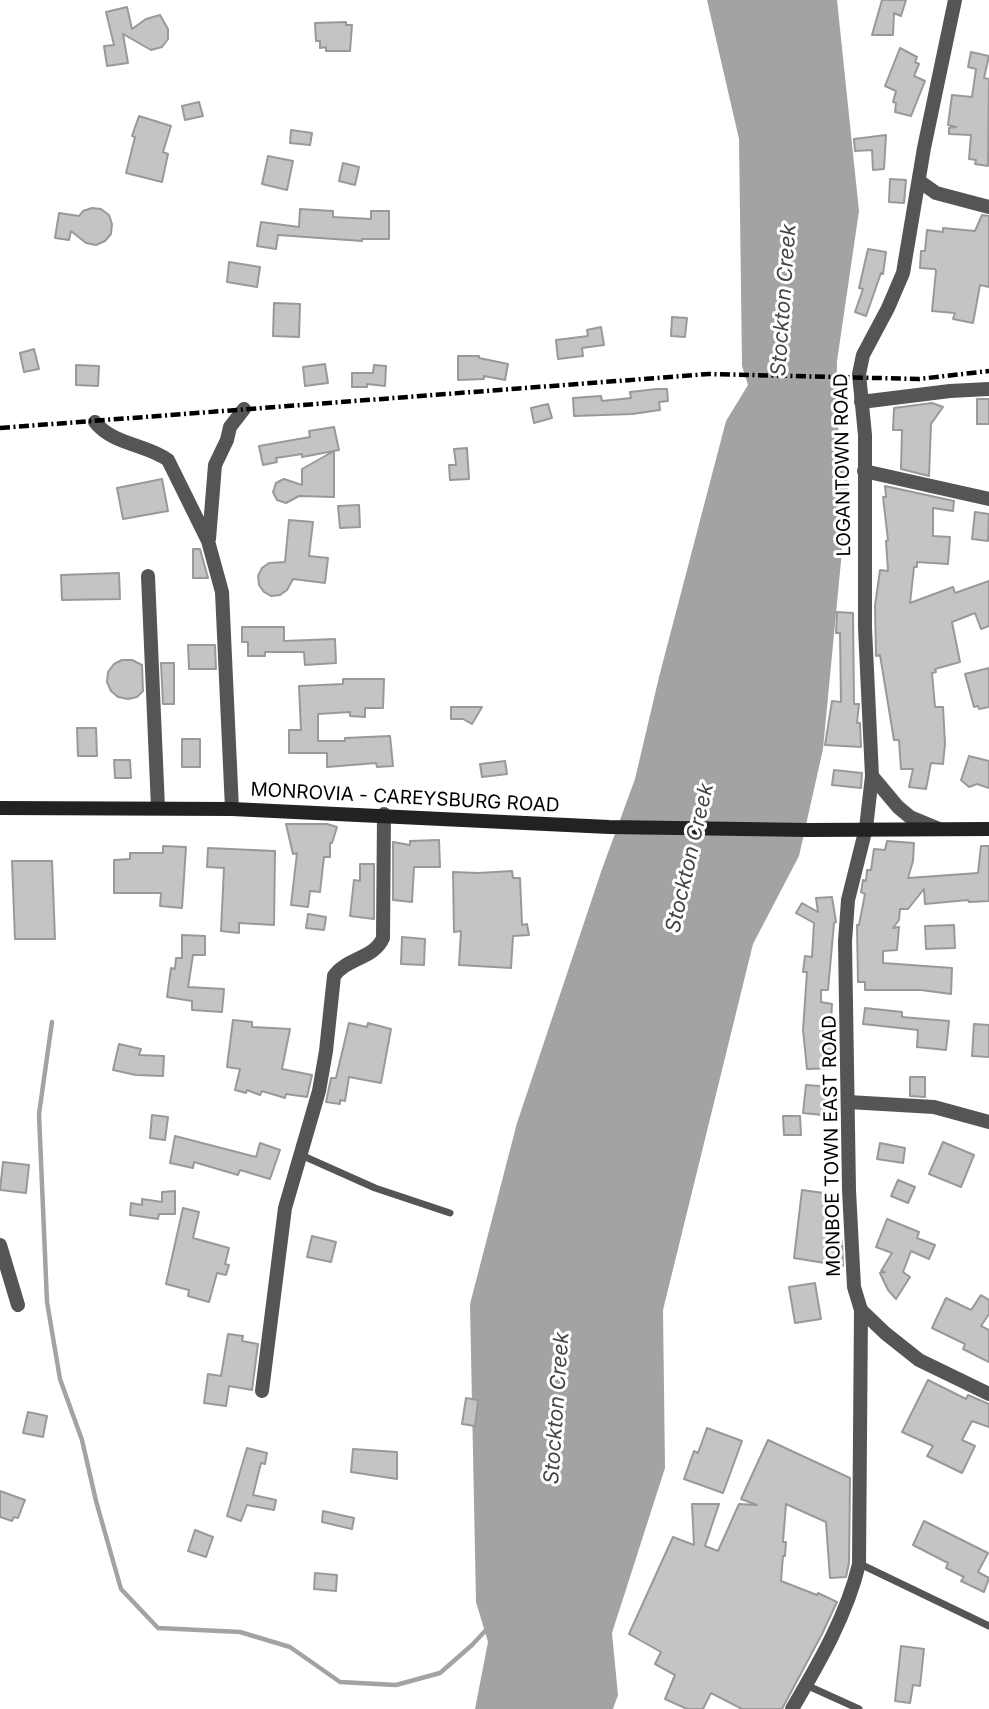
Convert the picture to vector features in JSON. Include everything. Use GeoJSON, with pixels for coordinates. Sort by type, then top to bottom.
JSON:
{"type":"FeatureCollection","features":[{"type":"Feature","properties":{"kind":"main road","name":"MONROVIA - CAREYSBURG ROAD"},"geometry":{"type":"LineString","coordinates":[[0,808],[232,808],[609,827],[989,829]]}},
{"type":"Feature","properties":{"kind":"street","name":"LOGANTOWN ROAD"},"geometry":{"type":"LineString","coordinates":[[866,828],[872,776],[865,628],[865,435],[859,374],[863,355],[903,273],[955,0]]}},
{"type":"Feature","properties":{"kind":"street"},"geometry":{"type":"LineString","coordinates":[[919,181],[936,193],[989,207]]}},
{"type":"Feature","properties":{"kind":"street"},"geometry":{"type":"LineString","coordinates":[[861,402],[989,389]]}},
{"type":"Feature","properties":{"kind":"street"},"geometry":{"type":"LineString","coordinates":[[208,541],[215,466],[230,427],[244,409]]}},
{"type":"Feature","properties":{"kind":"street"},"geometry":{"type":"LineString","coordinates":[[95,422],[100,429],[122,441],[158,453],[168,460],[208,541],[222,592],[232,808]]}},
{"type":"Feature","properties":{"kind":"street"},"geometry":{"type":"LineString","coordinates":[[864,471],[989,499]]}},
{"type":"Feature","properties":{"kind":"street"},"geometry":{"type":"LineString","coordinates":[[148,576],[158,808]]}},
{"type":"Feature","properties":{"kind":"street"},"geometry":{"type":"LineString","coordinates":[[872,776],[910,817],[939,830]]}},
{"type":"Feature","properties":{"kind":"street"},"geometry":{"type":"LineString","coordinates":[[262,1391],[285,1208],[323,1067],[334,976],[341,967],[374,951],[383,938],[384,814]]}},
{"type":"Feature","properties":{"kind":"street","name":"MONBOE TOWN EAST ROAD"},"geometry":{"type":"LineString","coordinates":[[792,1709],[840,1617],[854,1585],[859,1564],[860,1310],[854,1287],[849,1190],[845,941],[848,900],[866,828]]}},
{"type":"Feature","properties":{"kind":"street"},"geometry":{"type":"LineString","coordinates":[[848,1102],[934,1107],[989,1122]]}},
{"type":"Feature","properties":{"kind":"street"},"geometry":{"type":"LineString","coordinates":[[0,1245],[18,1305]]}},
{"type":"Feature","properties":{"kind":"street"},"geometry":{"type":"LineString","coordinates":[[860,1310],[919,1360],[989,1394]]}},
{"type":"Feature","properties":{"kind":"lane"},"geometry":{"type":"LineString","coordinates":[[301,1155],[374,1188],[450,1213]]}},
{"type":"Feature","properties":{"kind":"lane"},"geometry":{"type":"LineString","coordinates":[[859,1564],[989,1626]]}},
{"type":"Feature","properties":{"kind":"lane"},"geometry":{"type":"LineString","coordinates":[[806,1685],[859,1709]]}},
{"type":"Feature","properties":{"kind":"water","name":"Stockton Creek"},"geometry":{"type":"Polygon","coordinates":[[[707,0],[837,0],[859,211],[837,361],[836,414],[848,488],[823,749],[799,856],[753,944],[663,1310],[665,1468],[612,1633],[618,1695],[613,1709],[475,1709],[488,1642],[476,1602],[470,1304],[517,1123],[635,779],[726,421],[748,385],[742,366],[739,139],[707,0]]]}},
{"type":"Feature","properties":{"kind":"building"},"geometry":{"type":"Polygon","coordinates":[[[882,0],[906,0],[901,16],[894,13],[893,35],[872,35],[882,0]]]}},
{"type":"Feature","properties":{"kind":"building"},"geometry":{"type":"Polygon","coordinates":[[[127,7],[132,29],[146,19],[160,15],[168,29],[168,39],[162,47],[151,50],[123,34],[128,63],[107,66],[104,46],[114,45],[106,12],[127,7]]]}},
{"type":"Feature","properties":{"kind":"building"},"geometry":{"type":"Polygon","coordinates":[[[346,22],[346,25],[352,25],[350,51],[326,51],[326,47],[320,48],[320,41],[316,41],[315,23],[346,22]]]}},
{"type":"Feature","properties":{"kind":"building"},"geometry":{"type":"Polygon","coordinates":[[[900,48],[917,57],[915,62],[919,64],[914,76],[925,81],[911,116],[895,112],[896,103],[893,102],[896,91],[885,86],[900,48]]]}},
{"type":"Feature","properties":{"kind":"building"},"geometry":{"type":"Polygon","coordinates":[[[971,52],[989,56],[984,78],[989,79],[988,166],[975,164],[976,160],[969,159],[971,135],[949,134],[949,128],[956,127],[948,125],[952,95],[972,97],[976,69],[968,67],[971,52]]]}},
{"type":"Feature","properties":{"kind":"building"},"geometry":{"type":"Polygon","coordinates":[[[199,102],[203,116],[185,120],[182,106],[199,102]]]}},
{"type":"Feature","properties":{"kind":"building"},"geometry":{"type":"Polygon","coordinates":[[[139,116],[171,126],[163,152],[168,154],[162,182],[126,173],[135,137],[132,136],[139,116]]]}},
{"type":"Feature","properties":{"kind":"building"},"geometry":{"type":"Polygon","coordinates":[[[291,130],[312,133],[310,145],[290,143],[291,130]]]}},
{"type":"Feature","properties":{"kind":"building"},"geometry":{"type":"Polygon","coordinates":[[[886,135],[884,169],[873,170],[872,150],[855,151],[854,139],[886,135]]]}},
{"type":"Feature","properties":{"kind":"building"},"geometry":{"type":"Polygon","coordinates":[[[268,156],[293,161],[287,190],[262,184],[268,156]]]}},
{"type":"Feature","properties":{"kind":"building"},"geometry":{"type":"Polygon","coordinates":[[[343,163],[359,167],[355,185],[339,181],[343,163]]]}},
{"type":"Feature","properties":{"kind":"building"},"geometry":{"type":"Polygon","coordinates":[[[890,179],[906,180],[904,203],[889,202],[890,179]]]}},
{"type":"Feature","properties":{"kind":"building"},"geometry":{"type":"Polygon","coordinates":[[[101,209],[109,215],[111,234],[105,241],[96,245],[86,243],[71,231],[69,240],[55,238],[59,213],[79,216],[83,211],[101,209]]]}},
{"type":"Feature","properties":{"kind":"building"},"geometry":{"type":"Polygon","coordinates":[[[300,209],[333,211],[333,217],[371,219],[371,211],[389,211],[389,239],[362,241],[278,235],[276,249],[257,246],[261,222],[299,227],[300,209]]]}},
{"type":"Feature","properties":{"kind":"building"},"geometry":{"type":"Polygon","coordinates":[[[982,215],[989,216],[989,287],[980,285],[973,323],[953,319],[955,313],[932,311],[936,271],[920,268],[921,251],[925,251],[927,230],[943,232],[943,228],[975,231],[982,215]]]}},
{"type":"Feature","properties":{"kind":"building"},"geometry":{"type":"Polygon","coordinates":[[[868,249],[886,252],[883,274],[881,273],[866,316],[855,312],[863,289],[859,288],[868,249]]]}},
{"type":"Feature","properties":{"kind":"building"},"geometry":{"type":"Polygon","coordinates":[[[229,262],[260,267],[257,287],[227,282],[229,262]]]}},
{"type":"Feature","properties":{"kind":"building"},"geometry":{"type":"Polygon","coordinates":[[[274,303],[300,304],[299,337],[273,336],[274,303]]]}},
{"type":"Feature","properties":{"kind":"building"},"geometry":{"type":"Polygon","coordinates":[[[672,317],[687,318],[685,337],[671,336],[672,317]]]}},
{"type":"Feature","properties":{"kind":"building"},"geometry":{"type":"Polygon","coordinates":[[[601,327],[604,345],[582,348],[583,356],[558,359],[556,340],[588,336],[587,330],[601,327]]]}},
{"type":"Feature","properties":{"kind":"building"},"geometry":{"type":"Polygon","coordinates":[[[34,349],[39,369],[24,372],[20,353],[34,349]]]}},
{"type":"Feature","properties":{"kind":"building"},"geometry":{"type":"Polygon","coordinates":[[[458,356],[479,356],[508,364],[505,380],[484,376],[484,379],[458,380],[458,356]]]}},
{"type":"Feature","properties":{"kind":"building"},"geometry":{"type":"Polygon","coordinates":[[[325,364],[328,383],[305,386],[303,367],[325,364]]]}},
{"type":"Feature","properties":{"kind":"building"},"geometry":{"type":"Polygon","coordinates":[[[76,365],[99,366],[98,386],[76,385],[76,365]]]}},
{"type":"Feature","properties":{"kind":"building"},"geometry":{"type":"Polygon","coordinates":[[[374,365],[386,366],[385,386],[367,384],[367,387],[352,387],[352,373],[373,373],[374,365]]]}},
{"type":"Feature","properties":{"kind":"building"},"geometry":{"type":"Polygon","coordinates":[[[667,389],[668,401],[659,402],[660,410],[574,416],[573,398],[601,396],[602,401],[631,398],[630,392],[667,389]]]}},
{"type":"Feature","properties":{"kind":"building"},"geometry":{"type":"Polygon","coordinates":[[[977,399],[989,399],[989,424],[977,424],[977,399]]]}},
{"type":"Feature","properties":{"kind":"building"},"geometry":{"type":"Polygon","coordinates":[[[932,403],[943,407],[931,424],[929,476],[901,469],[902,430],[893,430],[894,408],[932,403]]]}},
{"type":"Feature","properties":{"kind":"building"},"geometry":{"type":"Polygon","coordinates":[[[548,404],[552,418],[534,423],[531,408],[548,404]]]}},
{"type":"Feature","properties":{"kind":"building"},"geometry":{"type":"Polygon","coordinates":[[[334,427],[339,450],[302,457],[302,454],[276,458],[277,462],[263,465],[259,446],[310,437],[309,431],[334,427]]]}},
{"type":"Feature","properties":{"kind":"building"},"geometry":{"type":"Polygon","coordinates":[[[467,448],[469,479],[450,480],[449,465],[456,465],[454,449],[467,448]]]}},
{"type":"Feature","properties":{"kind":"building"},"geometry":{"type":"Polygon","coordinates":[[[334,451],[334,497],[299,496],[286,503],[277,500],[273,492],[276,483],[284,479],[302,485],[302,469],[334,451]]]}},
{"type":"Feature","properties":{"kind":"building"},"geometry":{"type":"Polygon","coordinates":[[[162,479],[168,511],[123,519],[117,488],[162,479]]]}},
{"type":"Feature","properties":{"kind":"building"},"geometry":{"type":"Polygon","coordinates":[[[885,486],[954,501],[953,511],[933,508],[933,536],[950,537],[948,564],[917,562],[917,567],[914,567],[910,603],[953,587],[955,593],[989,581],[989,626],[981,629],[975,613],[952,622],[960,662],[935,669],[936,672],[932,673],[935,707],[943,707],[945,744],[943,764],[931,763],[926,789],[909,787],[913,769],[901,769],[899,740],[894,740],[880,655],[876,656],[875,606],[880,570],[888,571],[883,497],[886,497],[885,486]]]}},
{"type":"Feature","properties":{"kind":"building"},"geometry":{"type":"Polygon","coordinates":[[[359,505],[360,527],[340,528],[338,506],[359,505]]]}},
{"type":"Feature","properties":{"kind":"building"},"geometry":{"type":"Polygon","coordinates":[[[975,512],[989,514],[988,541],[972,539],[975,512]]]}},
{"type":"Feature","properties":{"kind":"building"},"geometry":{"type":"Polygon","coordinates":[[[289,520],[313,522],[309,556],[328,558],[325,583],[293,579],[287,590],[280,595],[271,596],[259,585],[258,576],[262,568],[269,563],[285,562],[289,520]]]}},
{"type":"Feature","properties":{"kind":"building"},"geometry":{"type":"Polygon","coordinates":[[[193,549],[200,549],[208,578],[193,578],[193,549]]]}},
{"type":"Feature","properties":{"kind":"building"},"geometry":{"type":"Polygon","coordinates":[[[119,573],[120,599],[62,600],[61,575],[119,573]]]}},
{"type":"Feature","properties":{"kind":"building"},"geometry":{"type":"Polygon","coordinates":[[[837,612],[853,613],[854,704],[859,704],[857,723],[860,723],[861,747],[825,745],[832,701],[841,702],[837,612]]]}},
{"type":"Feature","properties":{"kind":"building"},"geometry":{"type":"Polygon","coordinates":[[[242,627],[284,627],[284,641],[335,639],[336,663],[305,665],[304,652],[265,652],[265,656],[248,656],[248,642],[242,642],[242,627]]]}},
{"type":"Feature","properties":{"kind":"building"},"geometry":{"type":"Polygon","coordinates":[[[188,645],[215,645],[216,669],[189,669],[188,645]]]}},
{"type":"Feature","properties":{"kind":"building"},"geometry":{"type":"Polygon","coordinates":[[[122,660],[132,660],[142,665],[143,691],[137,697],[118,697],[107,682],[108,672],[114,664],[122,660]]]}},
{"type":"Feature","properties":{"kind":"building"},"geometry":{"type":"Polygon","coordinates":[[[161,663],[174,663],[174,704],[163,704],[161,663]]]}},
{"type":"Feature","properties":{"kind":"building"},"geometry":{"type":"Polygon","coordinates":[[[989,668],[989,707],[979,709],[978,706],[974,707],[965,674],[989,668]]]}},
{"type":"Feature","properties":{"kind":"building"},"geometry":{"type":"Polygon","coordinates":[[[343,679],[384,679],[383,708],[365,708],[365,717],[350,716],[350,712],[318,714],[318,741],[390,736],[393,766],[377,767],[376,763],[327,767],[327,753],[289,753],[289,730],[301,730],[299,686],[343,684],[343,679]]]}},
{"type":"Feature","properties":{"kind":"building"},"geometry":{"type":"Polygon","coordinates":[[[451,707],[482,707],[472,724],[463,719],[451,719],[451,707]]]}},
{"type":"Feature","properties":{"kind":"building"},"geometry":{"type":"Polygon","coordinates":[[[77,728],[96,728],[97,756],[78,756],[77,728]]]}},
{"type":"Feature","properties":{"kind":"building"},"geometry":{"type":"Polygon","coordinates":[[[182,739],[200,739],[200,767],[182,767],[182,739]]]}},
{"type":"Feature","properties":{"kind":"building"},"geometry":{"type":"Polygon","coordinates":[[[969,756],[989,761],[989,788],[977,784],[969,787],[961,780],[969,756]]]}},
{"type":"Feature","properties":{"kind":"building"},"geometry":{"type":"Polygon","coordinates":[[[114,760],[130,760],[131,778],[115,778],[114,760]]]}},
{"type":"Feature","properties":{"kind":"building"},"geometry":{"type":"Polygon","coordinates":[[[505,761],[507,774],[482,777],[480,764],[505,761]]]}},
{"type":"Feature","properties":{"kind":"building"},"geometry":{"type":"Polygon","coordinates":[[[834,770],[862,773],[861,788],[832,785],[834,770]]]}},
{"type":"Feature","properties":{"kind":"building"},"geometry":{"type":"Polygon","coordinates":[[[286,824],[327,824],[337,827],[330,843],[330,857],[324,857],[320,892],[310,891],[308,907],[291,905],[297,853],[293,854],[286,824]]]}},
{"type":"Feature","properties":{"kind":"building"},"geometry":{"type":"Polygon","coordinates":[[[439,840],[440,867],[414,867],[412,902],[393,900],[393,842],[410,845],[410,841],[439,840]]]}},
{"type":"Feature","properties":{"kind":"building"},"geometry":{"type":"Polygon","coordinates":[[[887,841],[914,843],[908,878],[978,873],[981,846],[989,846],[989,901],[925,904],[924,889],[908,909],[900,909],[899,920],[893,928],[899,927],[897,950],[883,951],[883,963],[952,968],[951,994],[921,990],[865,990],[865,982],[858,982],[857,925],[865,894],[861,892],[863,880],[866,881],[867,870],[871,870],[874,849],[885,850],[887,841]]]}},
{"type":"Feature","properties":{"kind":"building"},"geometry":{"type":"Polygon","coordinates":[[[163,846],[186,847],[182,908],[160,906],[161,893],[114,893],[114,860],[130,859],[130,853],[163,853],[163,846]]]}},
{"type":"Feature","properties":{"kind":"building"},"geometry":{"type":"Polygon","coordinates":[[[208,848],[275,851],[274,925],[239,923],[239,933],[221,931],[224,868],[207,867],[208,848]]]}},
{"type":"Feature","properties":{"kind":"building"},"geometry":{"type":"Polygon","coordinates":[[[12,861],[52,861],[55,939],[15,939],[12,861]]]}},
{"type":"Feature","properties":{"kind":"building"},"geometry":{"type":"Polygon","coordinates":[[[360,864],[374,864],[374,919],[350,916],[354,880],[360,881],[360,864]]]}},
{"type":"Feature","properties":{"kind":"building"},"geometry":{"type":"Polygon","coordinates":[[[512,871],[513,878],[520,878],[522,925],[527,924],[529,935],[513,936],[511,968],[459,965],[461,931],[454,932],[453,872],[512,871]]]}},
{"type":"Feature","properties":{"kind":"building"},"geometry":{"type":"Polygon","coordinates":[[[832,897],[836,922],[828,990],[821,990],[821,1002],[832,1004],[830,1040],[833,1040],[835,1068],[807,1069],[803,1030],[807,972],[803,972],[805,956],[812,957],[814,923],[796,913],[802,903],[818,912],[816,898],[832,897]]]}},
{"type":"Feature","properties":{"kind":"building"},"geometry":{"type":"Polygon","coordinates":[[[308,914],[326,917],[324,930],[306,928],[308,914]]]}},
{"type":"Feature","properties":{"kind":"building"},"geometry":{"type":"Polygon","coordinates":[[[954,925],[955,948],[926,949],[925,926],[954,925]]]}},
{"type":"Feature","properties":{"kind":"building"},"geometry":{"type":"Polygon","coordinates":[[[182,935],[205,936],[205,955],[193,955],[188,987],[224,989],[222,1012],[192,1010],[192,1001],[167,997],[171,968],[175,969],[176,958],[182,958],[182,935]]]}},
{"type":"Feature","properties":{"kind":"building"},"geometry":{"type":"Polygon","coordinates":[[[402,937],[425,939],[424,965],[401,964],[402,937]]]}},
{"type":"Feature","properties":{"kind":"building"},"geometry":{"type":"Polygon","coordinates":[[[865,1008],[902,1012],[902,1017],[949,1021],[946,1050],[917,1047],[918,1030],[863,1024],[865,1008]]]}},
{"type":"Feature","properties":{"kind":"building"},"geometry":{"type":"Polygon","coordinates":[[[233,1020],[252,1022],[252,1027],[290,1029],[282,1069],[312,1075],[307,1097],[286,1094],[285,1098],[262,1091],[260,1095],[247,1090],[246,1093],[235,1090],[240,1069],[227,1067],[233,1020]]]}},
{"type":"Feature","properties":{"kind":"building"},"geometry":{"type":"Polygon","coordinates":[[[349,1023],[367,1027],[368,1023],[391,1029],[381,1083],[349,1077],[345,1101],[340,1100],[340,1104],[326,1102],[331,1078],[336,1078],[349,1023]]]}},
{"type":"Feature","properties":{"kind":"building"},"geometry":{"type":"Polygon","coordinates":[[[974,1024],[989,1025],[989,1057],[972,1056],[974,1024]]]}},
{"type":"Feature","properties":{"kind":"building"},"geometry":{"type":"Polygon","coordinates":[[[119,1044],[141,1049],[139,1055],[164,1056],[163,1076],[136,1075],[113,1070],[119,1044]]]}},
{"type":"Feature","properties":{"kind":"building"},"geometry":{"type":"Polygon","coordinates":[[[910,1077],[925,1077],[925,1097],[910,1096],[910,1077]]]}},
{"type":"Feature","properties":{"kind":"building"},"geometry":{"type":"Polygon","coordinates":[[[806,1085],[834,1087],[832,1116],[803,1113],[806,1085]]]}},
{"type":"Feature","properties":{"kind":"building"},"geometry":{"type":"Polygon","coordinates":[[[152,1115],[168,1117],[165,1140],[150,1138],[152,1115]]]}},
{"type":"Feature","properties":{"kind":"building"},"geometry":{"type":"Polygon","coordinates":[[[783,1116],[800,1116],[801,1135],[784,1135],[783,1116]]]}},
{"type":"Feature","properties":{"kind":"building"},"geometry":{"type":"Polygon","coordinates":[[[175,1136],[256,1157],[260,1143],[280,1150],[270,1179],[240,1170],[238,1175],[194,1162],[193,1168],[170,1163],[175,1136]]]}},
{"type":"Feature","properties":{"kind":"building"},"geometry":{"type":"Polygon","coordinates":[[[943,1142],[974,1155],[961,1187],[929,1174],[943,1142]]]}},
{"type":"Feature","properties":{"kind":"building"},"geometry":{"type":"Polygon","coordinates":[[[880,1143],[905,1148],[903,1163],[877,1159],[880,1143]]]}},
{"type":"Feature","properties":{"kind":"building"},"geometry":{"type":"Polygon","coordinates":[[[3,1162],[29,1165],[26,1193],[0,1190],[3,1162]]]}},
{"type":"Feature","properties":{"kind":"building"},"geometry":{"type":"Polygon","coordinates":[[[898,1180],[915,1187],[908,1203],[891,1196],[898,1180]]]}},
{"type":"Feature","properties":{"kind":"building"},"geometry":{"type":"Polygon","coordinates":[[[802,1190],[831,1194],[826,1239],[842,1241],[843,1266],[794,1258],[802,1190]]]}},
{"type":"Feature","properties":{"kind":"building"},"geometry":{"type":"Polygon","coordinates":[[[175,1191],[175,1214],[159,1214],[158,1219],[130,1215],[131,1203],[142,1205],[142,1199],[162,1202],[162,1192],[175,1191]]]}},
{"type":"Feature","properties":{"kind":"building"},"geometry":{"type":"Polygon","coordinates":[[[183,1208],[199,1212],[193,1238],[229,1248],[225,1264],[229,1265],[226,1275],[217,1273],[209,1302],[188,1296],[189,1290],[166,1284],[183,1208]]]}},
{"type":"Feature","properties":{"kind":"building"},"geometry":{"type":"Polygon","coordinates":[[[887,1219],[919,1232],[917,1238],[935,1245],[929,1259],[911,1251],[903,1272],[910,1277],[896,1299],[880,1273],[885,1272],[881,1271],[892,1253],[876,1247],[887,1219]]]}},
{"type":"Feature","properties":{"kind":"building"},"geometry":{"type":"Polygon","coordinates":[[[312,1236],[336,1242],[331,1262],[307,1257],[312,1236]]]}},
{"type":"Feature","properties":{"kind":"building"},"geometry":{"type":"Polygon","coordinates":[[[815,1283],[821,1319],[795,1323],[789,1287],[815,1283]]]}},
{"type":"Feature","properties":{"kind":"building"},"geometry":{"type":"Polygon","coordinates":[[[981,1295],[989,1300],[989,1314],[981,1326],[989,1330],[989,1362],[963,1349],[965,1344],[932,1328],[946,1298],[971,1310],[981,1295]]]}},
{"type":"Feature","properties":{"kind":"building"},"geometry":{"type":"Polygon","coordinates":[[[228,1334],[243,1336],[242,1341],[258,1344],[252,1390],[229,1386],[226,1406],[204,1403],[208,1374],[221,1376],[228,1334]]]}},
{"type":"Feature","properties":{"kind":"building"},"geometry":{"type":"Polygon","coordinates":[[[928,1380],[966,1399],[968,1395],[989,1404],[989,1427],[972,1421],[962,1440],[975,1446],[962,1473],[927,1456],[933,1446],[902,1432],[928,1380]]]}},
{"type":"Feature","properties":{"kind":"building"},"geometry":{"type":"Polygon","coordinates":[[[466,1398],[478,1400],[475,1426],[462,1424],[466,1398]]]}},
{"type":"Feature","properties":{"kind":"building"},"geometry":{"type":"Polygon","coordinates":[[[28,1412],[47,1416],[43,1437],[23,1433],[28,1412]]]}},
{"type":"Feature","properties":{"kind":"building"},"geometry":{"type":"Polygon","coordinates":[[[707,1428],[742,1441],[723,1493],[684,1479],[694,1451],[698,1453],[707,1428]]]}},
{"type":"Feature","properties":{"kind":"building"},"geometry":{"type":"Polygon","coordinates":[[[768,1440],[850,1478],[849,1563],[846,1577],[830,1578],[826,1522],[786,1504],[783,1542],[786,1542],[781,1581],[837,1602],[822,1634],[782,1709],[742,1709],[711,1693],[703,1709],[687,1709],[665,1699],[675,1675],[655,1664],[661,1652],[629,1634],[673,1537],[694,1545],[692,1504],[719,1504],[705,1546],[718,1551],[739,1504],[757,1505],[741,1499],[768,1440]]]}},
{"type":"Feature","properties":{"kind":"building"},"geometry":{"type":"Polygon","coordinates":[[[247,1448],[267,1453],[265,1464],[261,1463],[253,1495],[276,1500],[274,1510],[247,1505],[241,1521],[227,1516],[247,1448]]]}},
{"type":"Feature","properties":{"kind":"building"},"geometry":{"type":"Polygon","coordinates":[[[353,1449],[397,1452],[397,1479],[351,1472],[353,1449]]]}},
{"type":"Feature","properties":{"kind":"building"},"geometry":{"type":"Polygon","coordinates":[[[0,1491],[25,1500],[18,1518],[14,1517],[12,1521],[0,1517],[0,1491]]]}},
{"type":"Feature","properties":{"kind":"building"},"geometry":{"type":"Polygon","coordinates":[[[323,1511],[354,1518],[352,1529],[322,1522],[323,1511]]]}},
{"type":"Feature","properties":{"kind":"building"},"geometry":{"type":"Polygon","coordinates":[[[924,1521],[988,1553],[978,1572],[989,1578],[984,1592],[961,1581],[964,1577],[946,1568],[948,1563],[913,1545],[924,1521]]]}},
{"type":"Feature","properties":{"kind":"building"},"geometry":{"type":"Polygon","coordinates":[[[195,1530],[213,1537],[206,1557],[188,1551],[195,1530]]]}},
{"type":"Feature","properties":{"kind":"building"},"geometry":{"type":"Polygon","coordinates":[[[315,1573],[337,1575],[336,1591],[314,1589],[315,1573]]]}},
{"type":"Feature","properties":{"kind":"building"},"geometry":{"type":"Polygon","coordinates":[[[901,1646],[924,1649],[920,1686],[913,1685],[910,1703],[895,1701],[901,1646]]]}},
{"type":"Feature","properties":{"kind":"waterway"},"geometry":{"type":"LineString","coordinates":[[52,1022],[39,1114],[47,1302],[60,1379],[82,1440],[121,1589],[158,1628],[240,1632],[290,1647],[340,1682],[396,1685],[440,1673],[487,1629]]}},
{"type":"Feature","properties":{"kind":"railway"},"geometry":{"type":"LineString","coordinates":[[0,428],[709,374],[919,379],[989,371]]}}]}
